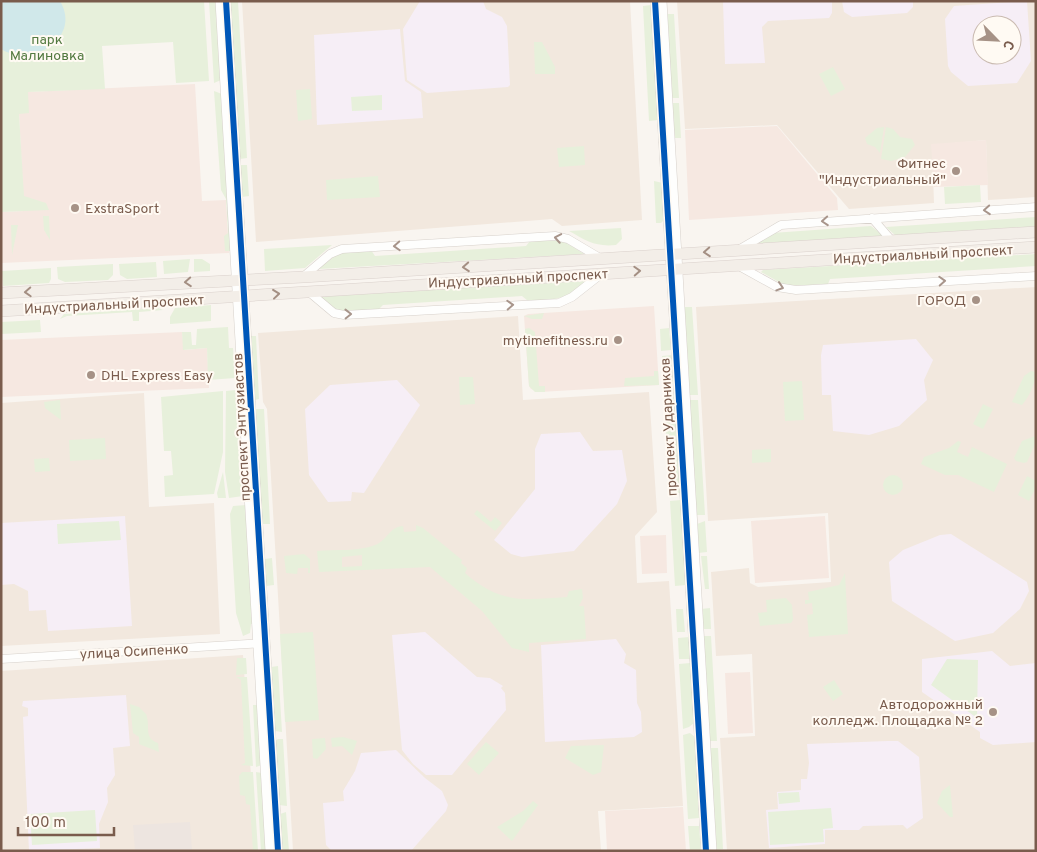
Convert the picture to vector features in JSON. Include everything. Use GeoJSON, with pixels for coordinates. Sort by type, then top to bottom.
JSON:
{"type":"FeatureCollection","features":[{"type":"Feature","properties":{"kind":"main road","name":"Индустриальный проспект"},"geometry":{"type":"LineString","coordinates":[[1,293],[303,277],[1036,232]]}},
{"type":"Feature","properties":{"kind":"main road","name":"Индустриальный проспект"},"geometry":{"type":"LineString","coordinates":[[1,311],[1036,247]]}},
{"type":"Feature","properties":{"kind":"street","name":"проспект Энтузиастов"},"geometry":{"type":"LineString","coordinates":[[220,1],[242,297],[262,643],[278,851]]}},
{"type":"Feature","properties":{"kind":"street","name":"проспект Энтузиастов"},"geometry":{"type":"LineString","coordinates":[[226,1],[240,280]]}},
{"type":"Feature","properties":{"kind":"street","name":"проспект Ударников"},"geometry":{"type":"LineString","coordinates":[[655,1],[675,269],[712,851]]}},
{"type":"Feature","properties":{"kind":"street","name":"проспект Ударников"},"geometry":{"type":"LineString","coordinates":[[662,1],[674,255]]}},
{"type":"Feature","properties":{"kind":"street"},"geometry":{"type":"LineString","coordinates":[[737,251],[781,225],[1036,207]]}},
{"type":"Feature","properties":{"kind":"street"},"geometry":{"type":"LineString","coordinates":[[872,218],[892,241]]}},
{"type":"Feature","properties":{"kind":"street"},"geometry":{"type":"LineString","coordinates":[[303,277],[330,254],[342,249],[555,236],[568,239],[602,259]]}},
{"type":"Feature","properties":{"kind":"street"},"geometry":{"type":"LineString","coordinates":[[737,265],[777,286],[796,290],[1036,276]]}},
{"type":"Feature","properties":{"kind":"street","name":"проспект Ударников"},"geometry":{"type":"LineString","coordinates":[[675,269],[706,851]]}},
{"type":"Feature","properties":{"kind":"street"},"geometry":{"type":"LineString","coordinates":[[307,291],[334,313],[344,315],[559,303],[572,297],[602,273]]}},
{"type":"Feature","properties":{"kind":"street","name":"проспект Энтузиастов"},"geometry":{"type":"LineString","coordinates":[[262,643],[270,851]]}},
{"type":"Feature","properties":{"kind":"street","name":"улица Осипенко"},"geometry":{"type":"LineString","coordinates":[[1,659],[262,643]]}},
{"type":"Feature","properties":{"kind":"shaded area"},"geometry":{"type":"Polygon","coordinates":[[[242,1],[630,1],[642,220],[562,226],[552,219],[256,242],[242,1]]]}},
{"type":"Feature","properties":{"kind":"shaded area"},"geometry":{"type":"Polygon","coordinates":[[[420,1],[483,1],[486,9],[502,17],[507,26],[510,85],[508,87],[427,93],[407,80],[403,29],[420,1]]]}},
{"type":"Feature","properties":{"kind":"shaded area"},"geometry":{"type":"Polygon","coordinates":[[[677,1],[1036,1],[1036,197],[988,200],[986,140],[932,145],[934,203],[849,209],[777,125],[685,129],[677,1]]]}},
{"type":"Feature","properties":{"kind":"shaded area"},"geometry":{"type":"Polygon","coordinates":[[[723,1],[832,1],[832,13],[829,18],[768,21],[762,27],[765,63],[725,64],[723,1]]]}},
{"type":"Feature","properties":{"kind":"shaded area"},"geometry":{"type":"Polygon","coordinates":[[[842,1],[913,1],[913,7],[907,13],[852,17],[844,12],[842,1]]]}},
{"type":"Feature","properties":{"kind":"shaded area"},"geometry":{"type":"Polygon","coordinates":[[[1027,1],[1031,61],[1017,83],[968,86],[951,72],[948,66],[945,19],[954,6],[1027,1]]]}},
{"type":"Feature","properties":{"kind":"shaded area"},"geometry":{"type":"Polygon","coordinates":[[[400,29],[405,81],[421,92],[423,118],[317,125],[314,35],[400,29]]]}},
{"type":"Feature","properties":{"kind":"shaded area"},"geometry":{"type":"Polygon","coordinates":[[[195,84],[202,201],[226,200],[229,253],[1,263],[1,212],[24,211],[19,113],[28,92],[195,84]]]}},
{"type":"Feature","properties":{"kind":"shaded area"},"geometry":{"type":"Polygon","coordinates":[[[777,126],[837,198],[838,210],[689,220],[685,130],[777,126]]]}},
{"type":"Feature","properties":{"kind":"shaded area"},"geometry":{"type":"Polygon","coordinates":[[[986,140],[988,185],[934,187],[931,144],[986,140]]]}},
{"type":"Feature","properties":{"kind":"shaded area"},"geometry":{"type":"Polygon","coordinates":[[[1036,287],[1036,851],[727,851],[720,738],[755,736],[752,654],[716,656],[711,572],[749,568],[750,583],[758,587],[831,582],[828,513],[708,521],[696,307],[1036,287]]]}},
{"type":"Feature","properties":{"kind":"shaded area"},"geometry":{"type":"Polygon","coordinates":[[[654,306],[659,385],[540,392],[531,389],[529,386],[524,316],[528,314],[654,306]]]}},
{"type":"Feature","properties":{"kind":"shaded area"},"geometry":{"type":"Polygon","coordinates":[[[518,316],[523,400],[649,392],[657,512],[635,536],[637,583],[669,581],[683,806],[598,811],[601,851],[293,851],[267,409],[263,402],[258,333],[518,316]]]}},
{"type":"Feature","properties":{"kind":"shaded area"},"geometry":{"type":"Polygon","coordinates":[[[182,332],[184,350],[207,348],[209,388],[1,397],[1,340],[182,332]]]}},
{"type":"Feature","properties":{"kind":"shaded area"},"geometry":{"type":"Polygon","coordinates":[[[916,339],[933,360],[924,380],[927,400],[899,426],[869,435],[833,431],[831,395],[822,395],[821,355],[823,345],[916,339]]]}},
{"type":"Feature","properties":{"kind":"shaded area"},"geometry":{"type":"Polygon","coordinates":[[[397,380],[420,405],[364,493],[352,492],[351,501],[328,502],[309,475],[305,409],[330,385],[397,380]]]}},
{"type":"Feature","properties":{"kind":"shaded area"},"geometry":{"type":"Polygon","coordinates":[[[144,393],[149,507],[214,503],[220,634],[1,646],[1,403],[144,393]]]}},
{"type":"Feature","properties":{"kind":"shaded area"},"geometry":{"type":"Polygon","coordinates":[[[580,432],[593,451],[622,450],[627,481],[617,504],[574,551],[522,557],[511,554],[494,540],[535,489],[535,449],[541,434],[580,432]]]}},
{"type":"Feature","properties":{"kind":"shaded area"},"geometry":{"type":"Polygon","coordinates":[[[125,516],[132,626],[48,631],[46,610],[29,611],[28,591],[14,584],[1,585],[1,523],[125,516]]]}},
{"type":"Feature","properties":{"kind":"shaded area"},"geometry":{"type":"Polygon","coordinates":[[[825,516],[829,578],[755,583],[751,521],[825,516]]]}},
{"type":"Feature","properties":{"kind":"shaded area"},"geometry":{"type":"Polygon","coordinates":[[[951,534],[1027,582],[1029,591],[1020,609],[993,633],[955,641],[892,601],[889,562],[903,550],[940,535],[951,534]]]}},
{"type":"Feature","properties":{"kind":"shaded area"},"geometry":{"type":"Polygon","coordinates":[[[666,535],[667,573],[642,574],[640,536],[666,535]]]}},
{"type":"Feature","properties":{"kind":"shaded area"},"geometry":{"type":"Polygon","coordinates":[[[425,632],[477,677],[490,678],[503,686],[501,688],[505,693],[506,710],[452,775],[426,775],[413,764],[402,750],[392,635],[425,632]]]}},
{"type":"Feature","properties":{"kind":"shaded area"},"geometry":{"type":"Polygon","coordinates":[[[616,639],[626,654],[624,663],[636,670],[637,703],[641,712],[642,732],[634,737],[545,742],[541,645],[616,639]]]}},
{"type":"Feature","properties":{"kind":"shaded area","name":"Автодорожный колледж. Площадка № 2"},"geometry":{"type":"Polygon","coordinates":[[[992,651],[1010,666],[1036,663],[1036,742],[993,745],[980,738],[980,732],[922,692],[922,659],[992,651]]]}},
{"type":"Feature","properties":{"kind":"shaded area"},"geometry":{"type":"Polygon","coordinates":[[[243,655],[256,851],[1,851],[1,671],[243,655]]]}},
{"type":"Feature","properties":{"kind":"shaded area"},"geometry":{"type":"Polygon","coordinates":[[[750,672],[753,733],[728,734],[725,673],[750,672]]]}},
{"type":"Feature","properties":{"kind":"shaded area"},"geometry":{"type":"Polygon","coordinates":[[[126,695],[130,746],[113,748],[115,775],[107,788],[108,802],[99,824],[100,848],[29,851],[23,717],[28,716],[28,708],[22,706],[23,701],[126,695]]]}},
{"type":"Feature","properties":{"kind":"shaded area"},"geometry":{"type":"Polygon","coordinates":[[[898,741],[919,757],[923,818],[907,829],[903,825],[863,826],[859,830],[825,830],[825,844],[769,848],[766,810],[778,809],[777,792],[801,790],[801,779],[807,779],[809,763],[807,744],[898,741]]]}},
{"type":"Feature","properties":{"kind":"shaded area"},"geometry":{"type":"Polygon","coordinates":[[[396,750],[425,778],[442,791],[448,805],[446,811],[411,851],[332,851],[326,845],[323,803],[344,801],[343,791],[355,771],[361,753],[396,750]]]}},
{"type":"Feature","properties":{"kind":"shaded area"},"geometry":{"type":"Polygon","coordinates":[[[683,807],[686,851],[607,851],[605,811],[683,807]]]}},
{"type":"Feature","properties":{"kind":"shaded area"},"geometry":{"type":"Polygon","coordinates":[[[190,822],[192,851],[135,851],[133,825],[190,822]]]}},
{"type":"Feature","properties":{"kind":"green space","name":"парк Малиновка"},"geometry":{"type":"Polygon","coordinates":[[[1,1],[204,1],[209,81],[176,83],[173,42],[102,46],[105,89],[28,92],[29,113],[19,114],[24,196],[46,203],[49,210],[1,212],[1,1]]]}},
{"type":"Feature","properties":{"kind":"green space"},"geometry":{"type":"Polygon","coordinates":[[[209,1],[217,1],[221,80],[214,83],[209,1]]]}},
{"type":"Feature","properties":{"kind":"green space"},"geometry":{"type":"Polygon","coordinates":[[[230,1],[238,1],[247,158],[240,159],[230,1]]]}},
{"type":"Feature","properties":{"kind":"green space"},"geometry":{"type":"Polygon","coordinates":[[[651,5],[658,120],[649,121],[643,6],[651,5]]]}},
{"type":"Feature","properties":{"kind":"green space"},"geometry":{"type":"Polygon","coordinates":[[[666,14],[674,14],[679,98],[671,98],[666,14]]]}},
{"type":"Feature","properties":{"kind":"green space"},"geometry":{"type":"Polygon","coordinates":[[[534,42],[542,42],[555,67],[555,74],[535,74],[534,42]]]}},
{"type":"Feature","properties":{"kind":"green space"},"geometry":{"type":"Polygon","coordinates":[[[833,67],[845,89],[831,96],[819,74],[833,67]]]}},
{"type":"Feature","properties":{"kind":"green space"},"geometry":{"type":"Polygon","coordinates":[[[310,89],[312,119],[298,121],[296,90],[310,89]]]}},
{"type":"Feature","properties":{"kind":"green space"},"geometry":{"type":"Polygon","coordinates":[[[214,91],[222,94],[231,251],[225,251],[224,236],[228,233],[226,199],[221,190],[214,91]]]}},
{"type":"Feature","properties":{"kind":"green space"},"geometry":{"type":"Polygon","coordinates":[[[382,95],[382,110],[352,111],[351,97],[382,95]]]}},
{"type":"Feature","properties":{"kind":"green space"},"geometry":{"type":"Polygon","coordinates":[[[672,103],[679,103],[681,138],[674,138],[672,103]]]}},
{"type":"Feature","properties":{"kind":"green space"},"geometry":{"type":"Polygon","coordinates":[[[884,127],[880,153],[875,147],[867,144],[865,138],[877,128],[884,127]]]}},
{"type":"Feature","properties":{"kind":"green space"},"geometry":{"type":"Polygon","coordinates":[[[886,127],[893,129],[900,137],[912,139],[915,145],[905,157],[891,161],[881,159],[886,127]]]}},
{"type":"Feature","properties":{"kind":"green space"},"geometry":{"type":"Polygon","coordinates":[[[584,146],[585,165],[559,167],[557,148],[584,146]]]}},
{"type":"Feature","properties":{"kind":"green space"},"geometry":{"type":"Polygon","coordinates":[[[240,165],[247,165],[249,196],[242,197],[240,165]]]}},
{"type":"Feature","properties":{"kind":"green space"},"geometry":{"type":"Polygon","coordinates":[[[378,176],[380,197],[327,200],[326,180],[378,176]]]}},
{"type":"Feature","properties":{"kind":"green space"},"geometry":{"type":"Polygon","coordinates":[[[654,181],[663,183],[665,219],[661,223],[656,223],[654,181]]]}},
{"type":"Feature","properties":{"kind":"green space"},"geometry":{"type":"Polygon","coordinates":[[[980,185],[981,202],[945,204],[944,187],[980,185]]]}},
{"type":"Feature","properties":{"kind":"green space"},"geometry":{"type":"Polygon","coordinates":[[[43,216],[49,216],[50,240],[44,230],[43,216]]]}},
{"type":"Feature","properties":{"kind":"green space"},"geometry":{"type":"Polygon","coordinates":[[[1036,217],[1036,229],[896,236],[886,227],[1036,217]]]}},
{"type":"Feature","properties":{"kind":"green space"},"geometry":{"type":"Polygon","coordinates":[[[11,225],[18,225],[12,255],[11,225]]]}},
{"type":"Feature","properties":{"kind":"green space"},"geometry":{"type":"Polygon","coordinates":[[[871,226],[885,237],[758,245],[759,241],[772,233],[871,226]]]}},
{"type":"Feature","properties":{"kind":"green space"},"geometry":{"type":"Polygon","coordinates":[[[621,228],[622,239],[616,245],[597,244],[569,231],[621,228]]]}},
{"type":"Feature","properties":{"kind":"green space"},"geometry":{"type":"Polygon","coordinates":[[[555,239],[564,241],[584,254],[318,269],[339,253],[371,250],[375,256],[526,246],[530,241],[555,239]]]}},
{"type":"Feature","properties":{"kind":"green space"},"geometry":{"type":"Polygon","coordinates":[[[332,245],[305,268],[265,271],[264,249],[332,245]]]}},
{"type":"Feature","properties":{"kind":"green space"},"geometry":{"type":"Polygon","coordinates":[[[1036,254],[1036,266],[830,279],[828,284],[786,286],[761,272],[763,270],[1036,254]]]}},
{"type":"Feature","properties":{"kind":"green space"},"geometry":{"type":"Polygon","coordinates":[[[190,259],[188,272],[164,274],[163,261],[190,259]]]}},
{"type":"Feature","properties":{"kind":"green space"},"geometry":{"type":"Polygon","coordinates":[[[194,259],[202,259],[210,264],[210,271],[194,272],[194,259]]]}},
{"type":"Feature","properties":{"kind":"green space"},"geometry":{"type":"Polygon","coordinates":[[[156,262],[157,277],[127,279],[120,275],[119,264],[156,262]]]}},
{"type":"Feature","properties":{"kind":"green space"},"geometry":{"type":"Polygon","coordinates":[[[113,264],[113,275],[108,280],[65,282],[58,279],[57,267],[113,264]]]}},
{"type":"Feature","properties":{"kind":"green space"},"geometry":{"type":"Polygon","coordinates":[[[51,268],[49,283],[3,286],[2,271],[51,268]]]}},
{"type":"Feature","properties":{"kind":"green space"},"geometry":{"type":"Polygon","coordinates":[[[587,281],[567,295],[545,300],[528,301],[522,296],[383,305],[378,310],[348,312],[335,309],[321,299],[322,296],[587,281]]]}},
{"type":"Feature","properties":{"kind":"green space"},"geometry":{"type":"Polygon","coordinates":[[[211,305],[211,321],[170,324],[170,317],[175,308],[211,305]]]}},
{"type":"Feature","properties":{"kind":"green space"},"geometry":{"type":"Polygon","coordinates":[[[684,307],[692,307],[698,395],[690,395],[684,307]]]}},
{"type":"Feature","properties":{"kind":"green space"},"geometry":{"type":"Polygon","coordinates":[[[158,308],[163,310],[139,312],[139,321],[133,321],[132,312],[67,316],[60,319],[64,314],[158,308]]]}},
{"type":"Feature","properties":{"kind":"green space"},"geometry":{"type":"Polygon","coordinates":[[[544,313],[542,319],[532,319],[524,316],[544,313]]]}},
{"type":"Feature","properties":{"kind":"green space"},"geometry":{"type":"Polygon","coordinates":[[[40,320],[41,332],[1,334],[1,322],[40,320]]]}},
{"type":"Feature","properties":{"kind":"green space"},"geometry":{"type":"Polygon","coordinates":[[[228,327],[229,348],[233,348],[235,378],[208,380],[207,348],[183,350],[182,332],[191,332],[192,345],[196,345],[197,329],[228,327]]]}},
{"type":"Feature","properties":{"kind":"green space"},"geometry":{"type":"Polygon","coordinates":[[[529,328],[535,332],[539,386],[545,386],[545,392],[535,392],[529,386],[525,329],[529,328]]]}},
{"type":"Feature","properties":{"kind":"green space"},"geometry":{"type":"Polygon","coordinates":[[[669,328],[671,350],[661,351],[660,329],[669,328]]]}},
{"type":"Feature","properties":{"kind":"green space"},"geometry":{"type":"Polygon","coordinates":[[[251,336],[256,336],[259,399],[255,400],[251,336]]]}},
{"type":"Feature","properties":{"kind":"green space"},"geometry":{"type":"Polygon","coordinates":[[[673,355],[675,384],[663,385],[662,356],[673,355]]]}},
{"type":"Feature","properties":{"kind":"green space"},"geometry":{"type":"Polygon","coordinates":[[[654,371],[658,371],[659,385],[624,386],[625,378],[654,376],[654,371]]]}},
{"type":"Feature","properties":{"kind":"green space"},"geometry":{"type":"Polygon","coordinates":[[[1031,371],[1036,372],[1036,376],[1027,398],[1022,405],[1012,402],[1024,376],[1031,371]]]}},
{"type":"Feature","properties":{"kind":"green space"},"geometry":{"type":"Polygon","coordinates":[[[459,377],[473,377],[475,404],[460,405],[459,377]]]}},
{"type":"Feature","properties":{"kind":"green space"},"geometry":{"type":"Polygon","coordinates":[[[802,381],[804,420],[785,421],[783,382],[802,381]]]}},
{"type":"Feature","properties":{"kind":"green space"},"geometry":{"type":"Polygon","coordinates":[[[236,390],[243,496],[229,498],[225,472],[226,391],[236,390]]]}},
{"type":"Feature","properties":{"kind":"green space"},"geometry":{"type":"Polygon","coordinates":[[[223,391],[223,452],[214,494],[165,497],[164,476],[173,475],[171,451],[164,451],[161,397],[223,391]]]}},
{"type":"Feature","properties":{"kind":"green space"},"geometry":{"type":"Polygon","coordinates":[[[675,394],[681,493],[669,493],[664,395],[675,394]]]}},
{"type":"Feature","properties":{"kind":"green space"},"geometry":{"type":"Polygon","coordinates":[[[60,400],[61,420],[45,408],[44,402],[60,400]]]}},
{"type":"Feature","properties":{"kind":"green space"},"geometry":{"type":"Polygon","coordinates":[[[690,400],[698,400],[705,515],[696,515],[690,400]]]}},
{"type":"Feature","properties":{"kind":"green space"},"geometry":{"type":"Polygon","coordinates":[[[983,404],[993,409],[983,429],[973,424],[983,404]]]}},
{"type":"Feature","properties":{"kind":"green space"},"geometry":{"type":"Polygon","coordinates":[[[256,409],[264,409],[270,524],[262,524],[256,409]]]}},
{"type":"Feature","properties":{"kind":"green space"},"geometry":{"type":"Polygon","coordinates":[[[1035,436],[1036,442],[1027,462],[1016,461],[1014,458],[1022,441],[1035,436]]]}},
{"type":"Feature","properties":{"kind":"green space"},"geometry":{"type":"Polygon","coordinates":[[[105,438],[106,459],[70,461],[69,440],[105,438]]]}},
{"type":"Feature","properties":{"kind":"green space"},"geometry":{"type":"Polygon","coordinates":[[[958,441],[961,442],[957,452],[968,457],[972,447],[1007,464],[994,492],[958,475],[945,475],[921,464],[924,457],[949,448],[958,441]]]}},
{"type":"Feature","properties":{"kind":"green space"},"geometry":{"type":"Polygon","coordinates":[[[771,449],[771,462],[752,463],[752,450],[771,449]]]}},
{"type":"Feature","properties":{"kind":"green space"},"geometry":{"type":"Polygon","coordinates":[[[49,458],[50,471],[35,472],[34,459],[49,458]]]}},
{"type":"Feature","properties":{"kind":"green space"},"geometry":{"type":"Polygon","coordinates":[[[223,472],[226,498],[218,498],[217,493],[223,472]]]}},
{"type":"Feature","properties":{"kind":"green space"},"geometry":{"type":"Polygon","coordinates":[[[893,475],[900,478],[903,485],[900,492],[893,495],[886,492],[883,485],[886,478],[893,475]]]}},
{"type":"Feature","properties":{"kind":"green space"},"geometry":{"type":"Polygon","coordinates":[[[1027,476],[1036,481],[1036,487],[1029,501],[1018,495],[1027,476]]]}},
{"type":"Feature","properties":{"kind":"green space"},"geometry":{"type":"Polygon","coordinates":[[[681,500],[686,585],[675,586],[670,501],[681,500]]]}},
{"type":"Feature","properties":{"kind":"green space"},"geometry":{"type":"Polygon","coordinates":[[[246,505],[254,624],[251,624],[250,633],[243,636],[236,613],[230,514],[233,506],[246,505]]]}},
{"type":"Feature","properties":{"kind":"green space"},"geometry":{"type":"Polygon","coordinates":[[[477,510],[491,522],[495,517],[502,523],[495,531],[474,514],[477,510]]]}},
{"type":"Feature","properties":{"kind":"green space"},"geometry":{"type":"Polygon","coordinates":[[[119,521],[121,540],[58,544],[57,524],[119,521]]]}},
{"type":"Feature","properties":{"kind":"green space"},"geometry":{"type":"Polygon","coordinates":[[[705,521],[707,552],[698,553],[697,524],[705,521]]]}},
{"type":"Feature","properties":{"kind":"green space"},"geometry":{"type":"Polygon","coordinates":[[[416,525],[423,528],[462,560],[461,563],[467,568],[465,573],[478,583],[501,595],[525,599],[567,597],[569,591],[582,589],[583,598],[579,606],[584,606],[586,639],[529,643],[529,652],[512,648],[482,611],[430,567],[319,572],[317,551],[368,547],[379,543],[395,528],[403,526],[404,532],[416,531],[416,525]],[[362,555],[342,557],[342,567],[362,566],[362,555]]]}},
{"type":"Feature","properties":{"kind":"green space"},"geometry":{"type":"Polygon","coordinates":[[[304,554],[310,559],[310,573],[308,573],[308,568],[298,568],[297,574],[286,573],[284,556],[304,554]]]}},
{"type":"Feature","properties":{"kind":"green space"},"geometry":{"type":"Polygon","coordinates":[[[701,556],[707,556],[709,589],[705,589],[701,556]]]}},
{"type":"Feature","properties":{"kind":"green space"},"geometry":{"type":"Polygon","coordinates":[[[272,558],[274,585],[266,586],[265,559],[272,558]]]}},
{"type":"Feature","properties":{"kind":"green space"},"geometry":{"type":"Polygon","coordinates":[[[845,573],[848,634],[809,637],[807,615],[813,614],[812,603],[805,604],[805,600],[809,600],[808,592],[839,585],[845,573]]]}},
{"type":"Feature","properties":{"kind":"green space"},"geometry":{"type":"Polygon","coordinates":[[[786,598],[792,605],[793,620],[791,623],[760,626],[758,613],[767,612],[766,600],[786,598]]]}},
{"type":"Feature","properties":{"kind":"green space"},"geometry":{"type":"Polygon","coordinates":[[[710,608],[711,629],[702,629],[701,609],[710,608]]]}},
{"type":"Feature","properties":{"kind":"green space"},"geometry":{"type":"Polygon","coordinates":[[[676,609],[683,609],[685,632],[677,632],[676,609]]]}},
{"type":"Feature","properties":{"kind":"green space"},"geometry":{"type":"Polygon","coordinates":[[[313,632],[319,720],[285,722],[280,634],[313,632]]]}},
{"type":"Feature","properties":{"kind":"green space"},"geometry":{"type":"Polygon","coordinates":[[[703,636],[711,636],[717,741],[709,741],[703,636]]]}},
{"type":"Feature","properties":{"kind":"green space"},"geometry":{"type":"Polygon","coordinates":[[[689,637],[690,659],[679,659],[678,638],[689,637]]]}},
{"type":"Feature","properties":{"kind":"green space"},"geometry":{"type":"Polygon","coordinates":[[[237,658],[246,658],[247,674],[236,675],[237,658]]]}},
{"type":"Feature","properties":{"kind":"green space"},"geometry":{"type":"Polygon","coordinates":[[[947,659],[978,660],[977,718],[931,685],[947,659]]]}},
{"type":"Feature","properties":{"kind":"green space"},"geometry":{"type":"Polygon","coordinates":[[[690,663],[694,723],[683,729],[679,664],[690,663]]]}},
{"type":"Feature","properties":{"kind":"green space"},"geometry":{"type":"Polygon","coordinates":[[[278,666],[282,732],[275,731],[271,667],[278,666]]]}},
{"type":"Feature","properties":{"kind":"green space"},"geometry":{"type":"Polygon","coordinates":[[[236,677],[247,677],[253,766],[241,765],[245,763],[241,680],[236,677]]]}},
{"type":"Feature","properties":{"kind":"green space"},"geometry":{"type":"Polygon","coordinates":[[[834,680],[843,694],[833,701],[823,687],[834,680]]]}},
{"type":"Feature","properties":{"kind":"green space"},"geometry":{"type":"Polygon","coordinates":[[[130,704],[139,707],[146,714],[150,738],[158,743],[159,752],[139,744],[139,737],[133,733],[130,704]]]}},
{"type":"Feature","properties":{"kind":"green space"},"geometry":{"type":"Polygon","coordinates":[[[253,705],[258,705],[262,765],[256,767],[253,705]]]}},
{"type":"Feature","properties":{"kind":"green space"},"geometry":{"type":"Polygon","coordinates":[[[690,733],[695,737],[699,818],[688,819],[683,735],[690,733]]]}},
{"type":"Feature","properties":{"kind":"green space"},"geometry":{"type":"Polygon","coordinates":[[[343,737],[357,741],[352,755],[342,746],[332,747],[331,738],[343,737]]]}},
{"type":"Feature","properties":{"kind":"green space"},"geometry":{"type":"Polygon","coordinates":[[[325,738],[326,749],[317,759],[313,758],[312,739],[325,738]]]}},
{"type":"Feature","properties":{"kind":"green space"},"geometry":{"type":"Polygon","coordinates":[[[283,739],[287,806],[279,805],[275,741],[283,739]]]}},
{"type":"Feature","properties":{"kind":"green space"},"geometry":{"type":"Polygon","coordinates":[[[486,742],[499,753],[479,775],[467,764],[486,742]]]}},
{"type":"Feature","properties":{"kind":"green space"},"geometry":{"type":"Polygon","coordinates":[[[604,745],[601,772],[593,775],[565,758],[571,746],[604,745]]]}},
{"type":"Feature","properties":{"kind":"green space"},"geometry":{"type":"Polygon","coordinates":[[[709,748],[718,748],[723,849],[715,850],[709,748]]]}},
{"type":"Feature","properties":{"kind":"green space"},"geometry":{"type":"Polygon","coordinates":[[[242,772],[253,772],[258,851],[253,851],[250,805],[246,804],[245,796],[240,795],[239,776],[242,772]]]}},
{"type":"Feature","properties":{"kind":"green space"},"geometry":{"type":"Polygon","coordinates":[[[256,772],[262,773],[267,851],[261,851],[256,772]]]}},
{"type":"Feature","properties":{"kind":"green space"},"geometry":{"type":"Polygon","coordinates":[[[950,785],[953,817],[950,817],[937,803],[942,791],[950,785]]]}},
{"type":"Feature","properties":{"kind":"green space"},"geometry":{"type":"Polygon","coordinates":[[[799,792],[800,802],[779,804],[778,793],[799,792]]]}},
{"type":"Feature","properties":{"kind":"green space"},"geometry":{"type":"Polygon","coordinates":[[[533,801],[538,805],[512,841],[497,827],[523,811],[533,801]]]}},
{"type":"Feature","properties":{"kind":"green space"},"geometry":{"type":"Polygon","coordinates":[[[831,808],[833,828],[823,829],[824,842],[770,845],[768,812],[831,808]]]}},
{"type":"Feature","properties":{"kind":"green space"},"geometry":{"type":"Polygon","coordinates":[[[95,810],[97,841],[32,845],[30,814],[95,810]]]}},
{"type":"Feature","properties":{"kind":"green space"},"geometry":{"type":"Polygon","coordinates":[[[286,812],[289,851],[282,851],[280,814],[286,812]]]}},
{"type":"Feature","properties":{"kind":"green space"},"geometry":{"type":"Polygon","coordinates":[[[688,826],[699,826],[701,851],[690,851],[688,826]]]}},
{"type":"Feature","properties":{"kind":"water"},"geometry":{"type":"Polygon","coordinates":[[[1,1],[60,1],[65,14],[64,27],[59,37],[50,46],[39,52],[26,55],[13,54],[1,49],[1,1]]]}},
{"type":"Feature","properties":{"kind":"cycle path"},"geometry":{"type":"LineString","coordinates":[[226,1],[278,851]]}},
{"type":"Feature","properties":{"kind":"cycle path"},"geometry":{"type":"LineString","coordinates":[[655,1],[706,851]]}},
{"type":"Feature","properties":{"kind":"place","name":"Фитнес \"Индустриальный\""},"geometry":{"type":"Point","coordinates":[956,171]}},
{"type":"Feature","properties":{"kind":"place","name":"ExstraSport"},"geometry":{"type":"Point","coordinates":[75,208]}},
{"type":"Feature","properties":{"kind":"place","name":"ГОРОД"},"geometry":{"type":"Point","coordinates":[976,300]}},
{"type":"Feature","properties":{"kind":"place","name":"mytimefitness.ru"},"geometry":{"type":"Point","coordinates":[618,340]}},
{"type":"Feature","properties":{"kind":"place","name":"DHL Express Easy"},"geometry":{"type":"Point","coordinates":[91,375]}},
{"type":"Feature","properties":{"kind":"place","name":"Автодорожный колледж. Площадка № 2"},"geometry":{"type":"Point","coordinates":[993,712]}}]}
